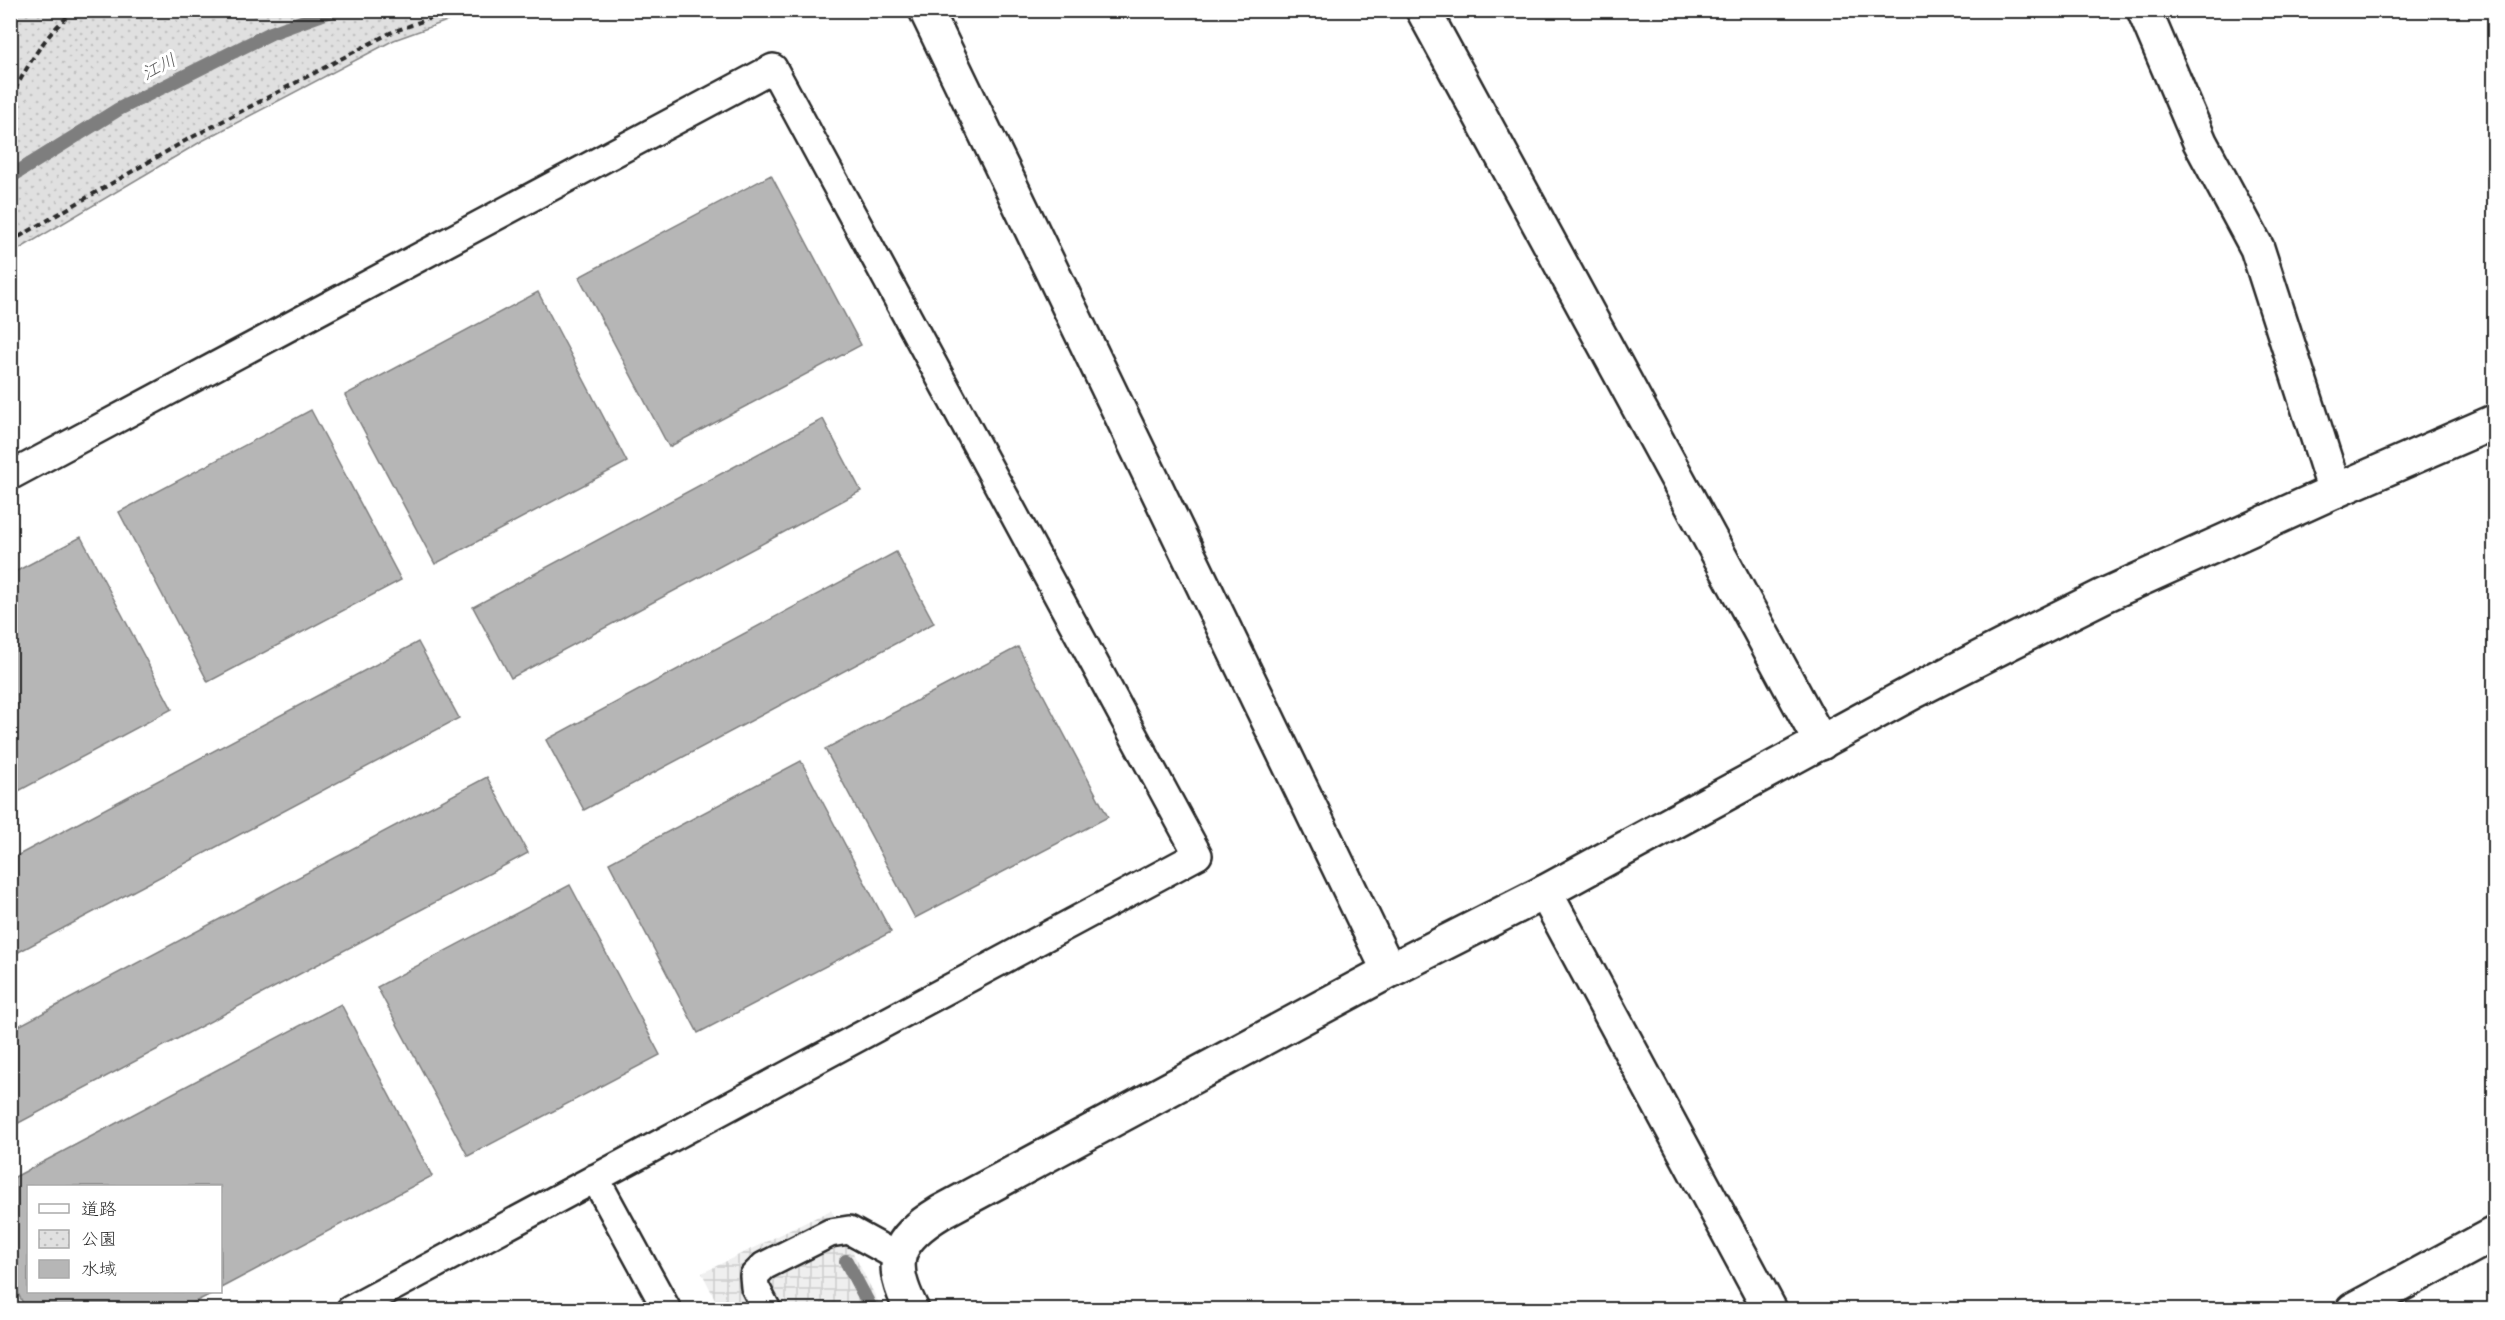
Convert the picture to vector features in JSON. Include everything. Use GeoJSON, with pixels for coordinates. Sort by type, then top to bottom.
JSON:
{"type":"FeatureCollection","features":[{"type":"Feature","properties":{"kind":"street"},"geometry":{"type":"LineString","coordinates":[[926,10],[1389,971]]}},
{"type":"Feature","properties":{"kind":"street"},"geometry":{"type":"LineString","coordinates":[[1423,10],[1821,743]]}},
{"type":"Feature","properties":{"kind":"street"},"geometry":{"type":"LineString","coordinates":[[2144,10],[2200,142],[2257,248],[2335,491]]}},
{"type":"Feature","properties":{"kind":"street"},"geometry":{"type":"LineString","coordinates":[[912,1310],[898,1278],[896,1267],[898,1257],[914,1231],[941,1212],[1389,971],[1545,892],[1925,686],[2103,596],[2494,422]]}},
{"type":"Feature","properties":{"kind":"street"},"geometry":{"type":"LineString","coordinates":[[1545,892],[1770,1310]]}},
{"type":"Feature","properties":{"kind":"street"},"geometry":{"type":"LineString","coordinates":[[2353,1310],[2494,1234]]}},
{"type":"Feature","properties":{"kind":"lane"},"geometry":{"type":"LineString","coordinates":[[10,476],[773,68],[1198,855],[350,1310]]}},
{"type":"Feature","properties":{"kind":"lane"},"geometry":{"type":"LineString","coordinates":[[595,1178],[667,1310]]}},
{"type":"Feature","properties":{"kind":"lane"},"geometry":{"type":"LineString","coordinates":[[768,1310],[755,1287],[754,1276],[764,1266],[830,1233],[849,1230],[858,1233],[898,1257]]}},
{"type":"Feature","properties":{"kind":"path"},"geometry":{"type":"LineString","coordinates":[[10,99],[40,47],[76,10]]}},
{"type":"Feature","properties":{"kind":"path"},"geometry":{"type":"LineString","coordinates":[[10,242],[183,142],[379,39],[452,10]]}},
{"type":"Feature","properties":{"kind":"shaded area"},"geometry":{"type":"Polygon","coordinates":[[[831,1210],[882,1309],[720,1309],[702,1273],[831,1210]]]}},
{"type":"Feature","properties":{"kind":"green space"},"geometry":{"type":"Polygon","coordinates":[[[20,10],[475,11],[394,40],[202,141],[11,254],[10,16],[20,10]]]}},
{"type":"Feature","properties":{"kind":"water"},"geometry":{"type":"Polygon","coordinates":[[[771,175],[861,345],[669,447],[579,277],[771,175]]]}},
{"type":"Feature","properties":{"kind":"water"},"geometry":{"type":"Polygon","coordinates":[[[538,292],[627,462],[435,564],[345,395],[538,292]]]}},
{"type":"Feature","properties":{"kind":"water"},"geometry":{"type":"Polygon","coordinates":[[[311,410],[401,580],[208,682],[119,512],[311,410]]]}},
{"type":"Feature","properties":{"kind":"water"},"geometry":{"type":"Polygon","coordinates":[[[823,419],[861,491],[511,678],[473,607],[823,419]]]}},
{"type":"Feature","properties":{"kind":"water"},"geometry":{"type":"Polygon","coordinates":[[[81,537],[172,709],[11,795],[11,574],[81,537]]]}},
{"type":"Feature","properties":{"kind":"water"},"geometry":{"type":"Polygon","coordinates":[[[896,552],[934,623],[584,810],[546,740],[896,552]]]}},
{"type":"Feature","properties":{"kind":"water"},"geometry":{"type":"Polygon","coordinates":[[[418,642],[459,718],[11,956],[11,859],[418,642]]]}},
{"type":"Feature","properties":{"kind":"water"},"geometry":{"type":"Polygon","coordinates":[[[1018,647],[1108,817],[915,918],[825,749],[1018,647]]]}},
{"type":"Feature","properties":{"kind":"water"},"geometry":{"type":"Polygon","coordinates":[[[801,761],[891,932],[698,1033],[609,863],[801,761]]]}},
{"type":"Feature","properties":{"kind":"water"},"geometry":{"type":"Polygon","coordinates":[[[487,777],[528,853],[11,1127],[11,1030],[487,777]]]}},
{"type":"Feature","properties":{"kind":"water"},"geometry":{"type":"Polygon","coordinates":[[[570,885],[660,1055],[468,1156],[377,987],[570,885]]]}},
{"type":"Feature","properties":{"kind":"water"},"geometry":{"type":"Polygon","coordinates":[[[341,1004],[432,1176],[222,1287],[222,1185],[27,1185],[27,1293],[213,1293],[181,1309],[26,1309],[11,1280],[11,1179],[341,1004]]]}},
{"type":"Feature","properties":{"kind":"waterway","name":"江川"},"geometry":{"type":"LineString","coordinates":[[10,177],[119,109],[271,33],[334,10]]}},
{"type":"Feature","properties":{"kind":"waterway"},"geometry":{"type":"LineString","coordinates":[[846,1261],[872,1310]]}}]}
